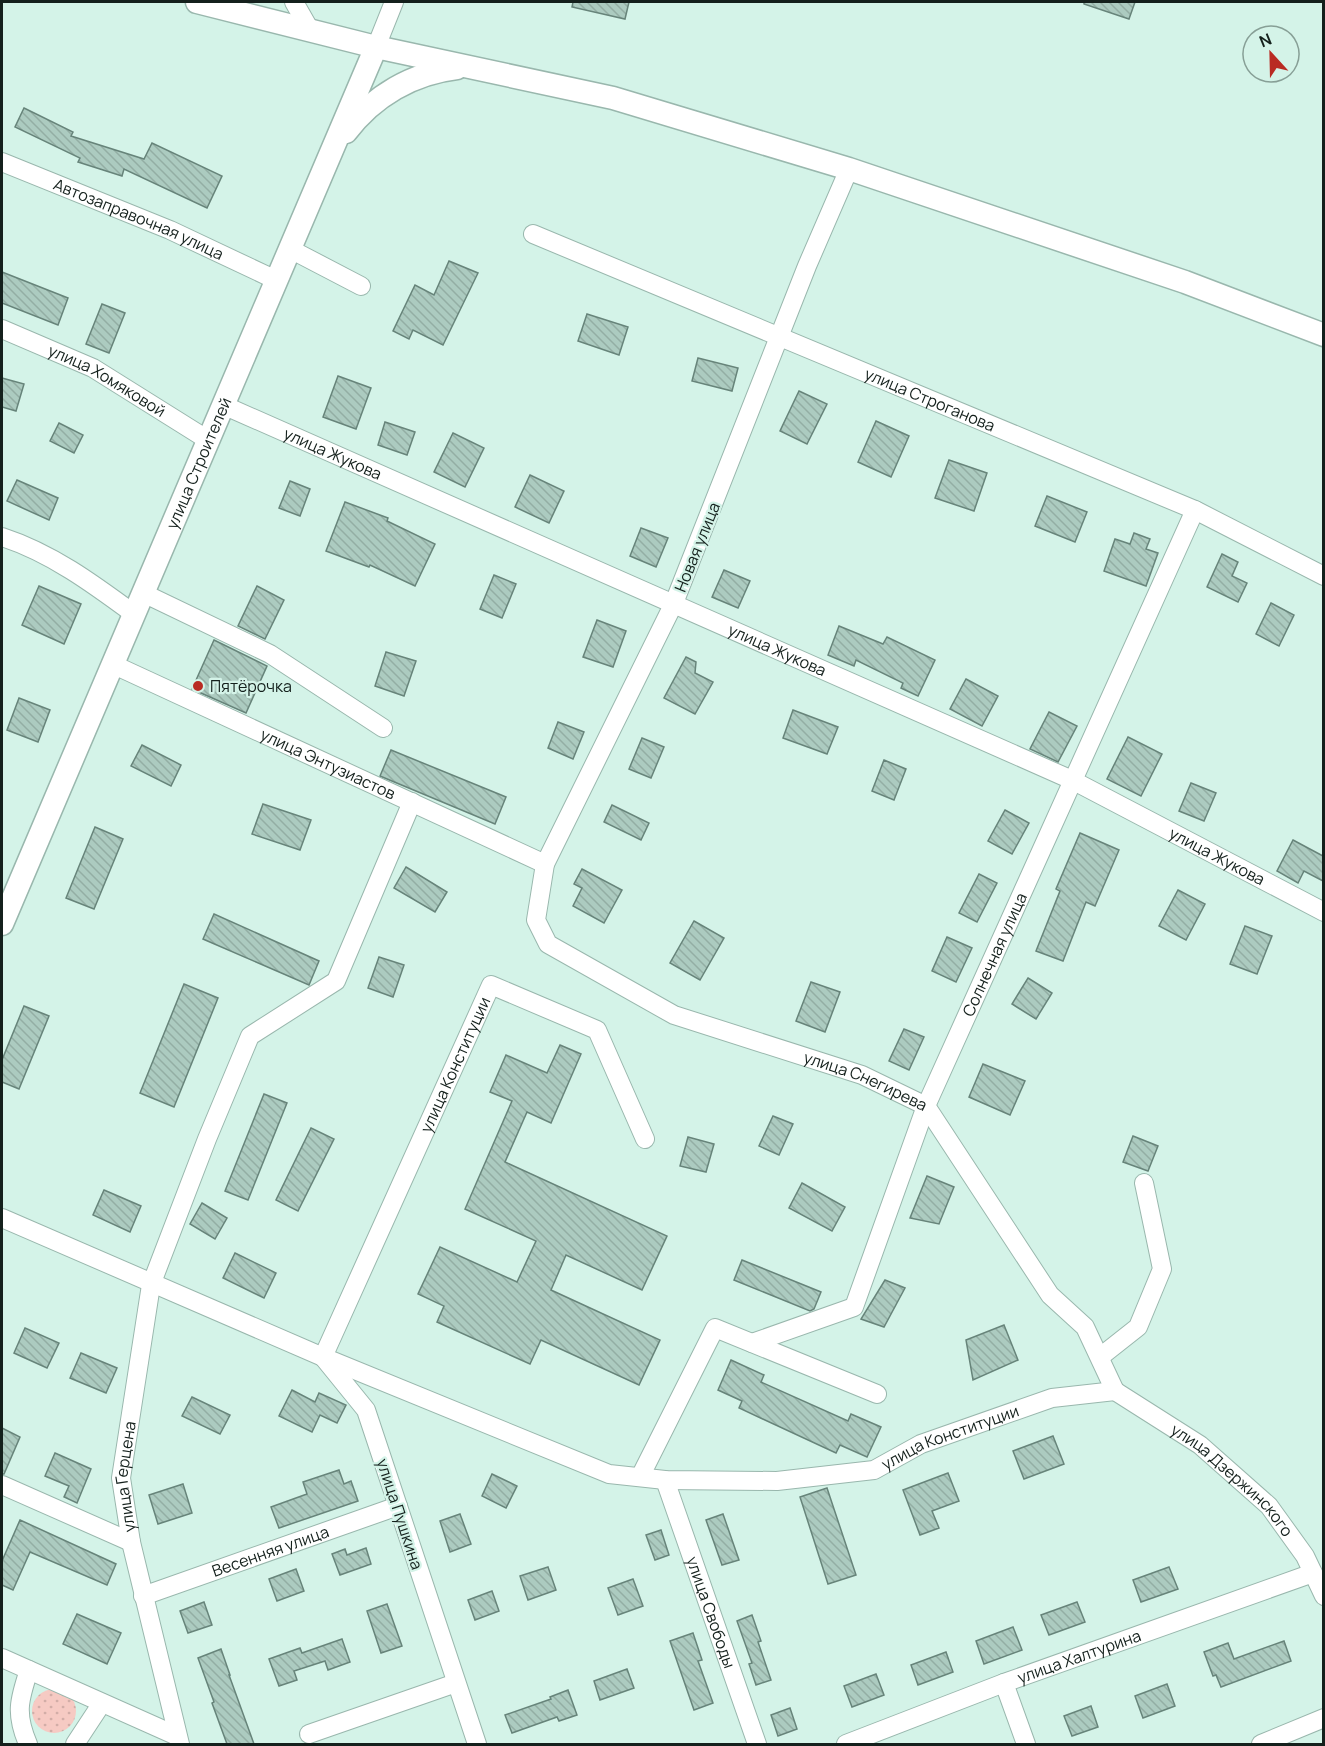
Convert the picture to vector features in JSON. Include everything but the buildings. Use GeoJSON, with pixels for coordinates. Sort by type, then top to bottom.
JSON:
{"type":"FeatureCollection","features":[{"type":"Feature","properties":{"kind":"main road"},"geometry":{"type":"LineString","coordinates":[[197,2],[376,47],[613,98],[849,169],[1185,282],[1323,335]]}},
{"type":"Feature","properties":{"kind":"main road","name":"улица Строителей"},"geometry":{"type":"LineString","coordinates":[[2,924],[376,47]]}},
{"type":"Feature","properties":{"kind":"main road"},"geometry":{"type":"LineString","coordinates":[[331,152],[355,119],[395,87],[424,75],[467,67]]}},
{"type":"Feature","properties":{"kind":"street"},"geometry":{"type":"LineString","coordinates":[[294,2],[310,30]]}},
{"type":"Feature","properties":{"kind":"street","name":"улица Строителей"},"geometry":{"type":"LineString","coordinates":[[376,47],[394,2]]}},
{"type":"Feature","properties":{"kind":"street","name":"Автозаправочная улица"},"geometry":{"type":"LineString","coordinates":[[2,162],[170,230],[276,280]]}},
{"type":"Feature","properties":{"kind":"street","name":"Новая улица"},"geometry":{"type":"LineString","coordinates":[[536,920],[545,864],[674,603],[807,266],[849,169]]}},
{"type":"Feature","properties":{"kind":"street","name":"улица Строганова"},"geometry":{"type":"LineString","coordinates":[[533,234],[1195,510],[1323,576]]}},
{"type":"Feature","properties":{"kind":"street"},"geometry":{"type":"LineString","coordinates":[[290,249],[361,286]]}},
{"type":"Feature","properties":{"kind":"street","name":"улица Хомяковой"},"geometry":{"type":"LineString","coordinates":[[2,329],[93,368],[208,440]]}},
{"type":"Feature","properties":{"kind":"street","name":"улица Жукова"},"geometry":{"type":"LineString","coordinates":[[223,405],[1072,780],[1323,912]]}},
{"type":"Feature","properties":{"kind":"street","name":"Солнечная улица"},"geometry":{"type":"LineString","coordinates":[[752,1343],[854,1308],[926,1106],[1195,510]]}},
{"type":"Feature","properties":{"kind":"street"},"geometry":{"type":"LineString","coordinates":[[2,537],[17,542],[79,573],[134,614]]}},
{"type":"Feature","properties":{"kind":"street"},"geometry":{"type":"LineString","coordinates":[[143,593],[270,654],[383,729]]}},
{"type":"Feature","properties":{"kind":"street","name":"улица Энтузиастов"},"geometry":{"type":"LineString","coordinates":[[112,664],[545,864]]}},
{"type":"Feature","properties":{"kind":"street"},"geometry":{"type":"LineString","coordinates":[[151,1285],[207,1139],[250,1036],[336,981],[412,802]]}},
{"type":"Feature","properties":{"kind":"street","name":"улица Снегирева"},"geometry":{"type":"LineString","coordinates":[[536,920],[548,944],[674,1015],[862,1075],[926,1106],[1050,1294],[1086,1327],[1115,1391]]}},
{"type":"Feature","properties":{"kind":"street","name":"улица Конституции"},"geometry":{"type":"LineString","coordinates":[[323,1357],[490,985],[597,1030],[645,1139]]}},
{"type":"Feature","properties":{"kind":"street"},"geometry":{"type":"LineString","coordinates":[[1100,1357],[1138,1327],[1162,1269],[1144,1183]]}},
{"type":"Feature","properties":{"kind":"street","name":"улица Конституции"},"geometry":{"type":"LineString","coordinates":[[2,1218],[151,1285],[609,1474],[665,1480],[777,1481],[874,1470],[921,1444],[1052,1398],[1115,1391]]}},
{"type":"Feature","properties":{"kind":"street","name":"улица Герцена"},"geometry":{"type":"LineString","coordinates":[[151,1285],[121,1478],[131,1542],[178,1740]]}},
{"type":"Feature","properties":{"kind":"street"},"geometry":{"type":"LineString","coordinates":[[640,1477],[715,1328],[877,1394]]}},
{"type":"Feature","properties":{"kind":"street","name":"улица Пушкина"},"geometry":{"type":"LineString","coordinates":[[323,1357],[366,1410],[477,1744]]}},
{"type":"Feature","properties":{"kind":"street","name":"улица Дзержинского"},"geometry":{"type":"LineString","coordinates":[[1115,1391],[1200,1444],[1269,1506],[1305,1556],[1323,1596]]}},
{"type":"Feature","properties":{"kind":"street","name":"улица Свободы"},"geometry":{"type":"LineString","coordinates":[[665,1480],[757,1744]]}},
{"type":"Feature","properties":{"kind":"street"},"geometry":{"type":"LineString","coordinates":[[2,1485],[131,1542]]}},
{"type":"Feature","properties":{"kind":"street","name":"Весенняя улица"},"geometry":{"type":"LineString","coordinates":[[143,1596],[398,1506]]}},
{"type":"Feature","properties":{"kind":"street","name":"улица Халтурина"},"geometry":{"type":"LineString","coordinates":[[846,1744],[1004,1683],[1313,1573]]}},
{"type":"Feature","properties":{"kind":"street","name":"улица Герцена"},"geometry":{"type":"LineString","coordinates":[[2,1658],[102,1702],[178,1740]]}},
{"type":"Feature","properties":{"kind":"street"},"geometry":{"type":"LineString","coordinates":[[28,1744],[19,1717],[19,1698],[29,1670]]}},
{"type":"Feature","properties":{"kind":"street"},"geometry":{"type":"LineString","coordinates":[[309,1734],[456,1683]]}},
{"type":"Feature","properties":{"kind":"street"},"geometry":{"type":"LineString","coordinates":[[1004,1683],[1026,1744]]}},
{"type":"Feature","properties":{"kind":"street"},"geometry":{"type":"LineString","coordinates":[[75,1744],[102,1702]]}},
{"type":"Feature","properties":{"kind":"street"},"geometry":{"type":"LineString","coordinates":[[1261,1744],[1323,1718]]}},
{"type":"Feature","properties":{"kind":"shaded area"},"geometry":{"type":"Polygon","coordinates":[[[54,1689],[63,1690],[70,1695],[75,1702],[75,1720],[70,1727],[63,1732],[54,1733],[45,1732],[38,1727],[33,1720],[32,1711],[33,1702],[38,1695],[45,1690],[54,1689]]]}},
{"type":"Feature","properties":{"kind":"place","name":"Пятёрочка"},"geometry":{"type":"Point","coordinates":[198,686]}}]}
